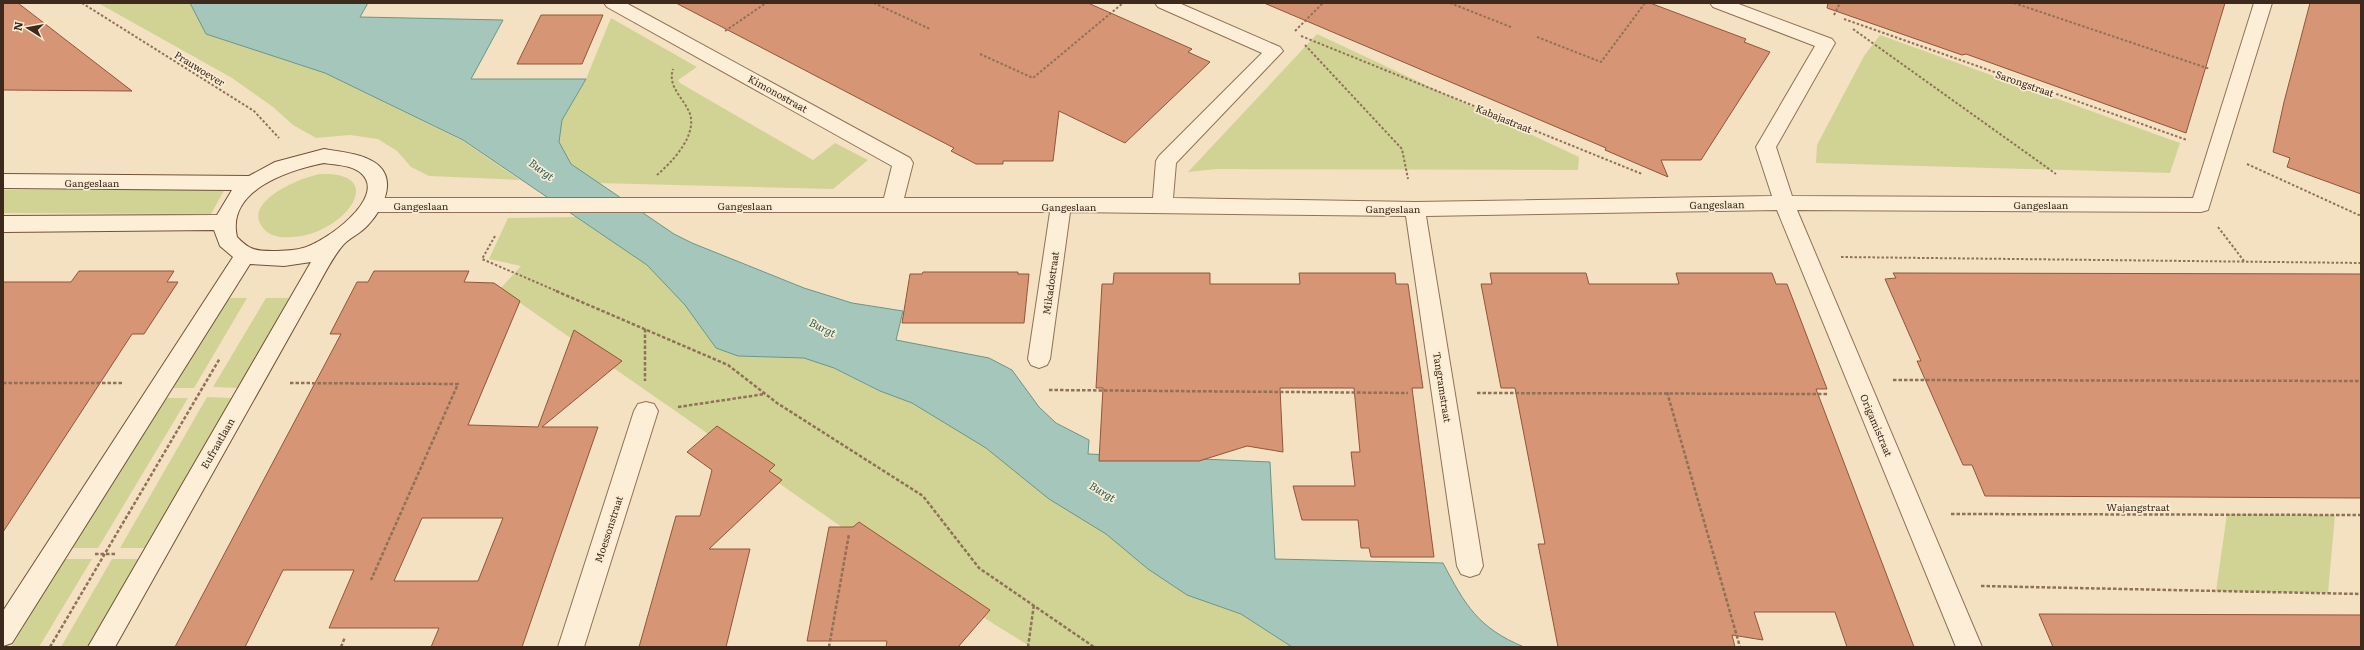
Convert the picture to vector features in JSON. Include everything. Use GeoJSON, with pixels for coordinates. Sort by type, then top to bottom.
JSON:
{"type":"FeatureCollection","features":[{"type":"Feature","properties":{"kind":"street","name":"Kimonostraat"},"geometry":{"type":"LineString","coordinates":[[613,3],[699,49],[903,163],[892,205]]}},
{"type":"Feature","properties":{"kind":"street"},"geometry":{"type":"LineString","coordinates":[[1162,206],[1166,162],[1274,51],[1164,3]]}},
{"type":"Feature","properties":{"kind":"street"},"geometry":{"type":"LineString","coordinates":[[1719,3],[1826,43],[1766,147],[1784,203]]}},
{"type":"Feature","properties":{"kind":"street"},"geometry":{"type":"LineString","coordinates":[[2201,205],[2216,150],[2263,3]]}},
{"type":"Feature","properties":{"kind":"street"},"geometry":{"type":"LineString","coordinates":[[324,156],[346,157],[364,163],[375,174],[378,188],[374,205],[358,224],[336,240],[305,256],[260,258],[245,255],[227,241],[224,222],[233,202],[252,183],[275,170],[300,160],[324,156]]}},
{"type":"Feature","properties":{"kind":"street","name":"Gangeslaan"},"geometry":{"type":"LineString","coordinates":[[3,181],[252,183]]}},
{"type":"Feature","properties":{"kind":"street","name":"Gangeslaan"},"geometry":{"type":"LineString","coordinates":[[374,205],[1162,206],[1415,209],[1784,203],[2201,205]]}},
{"type":"Feature","properties":{"kind":"street","name":"Origamistraat"},"geometry":{"type":"LineString","coordinates":[[1784,203],[1969,647]]}},
{"type":"Feature","properties":{"kind":"street","name":"Mikadostraat"},"geometry":{"type":"LineString","coordinates":[[1039,359],[1061,206]]}},
{"type":"Feature","properties":{"kind":"street","name":"Tangramstraat"},"geometry":{"type":"LineString","coordinates":[[1415,209],[1470,566]]}},
{"type":"Feature","properties":{"kind":"street"},"geometry":{"type":"LineString","coordinates":[[3,224],[224,222]]}},
{"type":"Feature","properties":{"kind":"street","name":"Eufraatlaan"},"geometry":{"type":"LineString","coordinates":[[101,647],[304,290],[336,240]]}},
{"type":"Feature","properties":{"kind":"street"},"geometry":{"type":"LineString","coordinates":[[3,634],[245,255]]}},
{"type":"Feature","properties":{"kind":"street","name":"Moessonstraat"},"geometry":{"type":"LineString","coordinates":[[571,647],[646,411]]}},
{"type":"Feature","properties":{"kind":"path","name":"Prauwoever"},"geometry":{"type":"LineString","coordinates":[[82,3],[254,111],[300,160]]}},
{"type":"Feature","properties":{"kind":"path"},"geometry":{"type":"LineString","coordinates":[[649,205],[651,181],[663,170],[688,134],[691,120],[689,110],[672,82],[671,71],[677,63],[766,3]]}},
{"type":"Feature","properties":{"kind":"path"},"geometry":{"type":"LineString","coordinates":[[874,3],[930,29]]}},
{"type":"Feature","properties":{"kind":"path"},"geometry":{"type":"LineString","coordinates":[[980,54],[1033,78],[1123,3]]}},
{"type":"Feature","properties":{"kind":"path","name":"Kabajastraat"},"geometry":{"type":"LineString","coordinates":[[1323,3],[1293,33],[1648,177]]}},
{"type":"Feature","properties":{"kind":"path"},"geometry":{"type":"LineString","coordinates":[[1450,3],[1511,27]]}},
{"type":"Feature","properties":{"kind":"path"},"geometry":{"type":"LineString","coordinates":[[1537,37],[1601,62],[1645,3]]}},
{"type":"Feature","properties":{"kind":"path"},"geometry":{"type":"LineString","coordinates":[[1840,3],[1833,15],[2098,204]]}},
{"type":"Feature","properties":{"kind":"path"},"geometry":{"type":"LineString","coordinates":[[2014,3],[2239,79]]}},
{"type":"Feature","properties":{"kind":"path","name":"Sarongstraat"},"geometry":{"type":"LineString","coordinates":[[1833,15],[2216,150],[2361,216]]}},
{"type":"Feature","properties":{"kind":"path"},"geometry":{"type":"LineString","coordinates":[[1304,44],[1402,149],[1415,209]]}},
{"type":"Feature","properties":{"kind":"path"},"geometry":{"type":"LineString","coordinates":[[511,205],[482,259],[728,365],[766,394],[923,496],[979,568],[1034,604],[1094,647]]}},
{"type":"Feature","properties":{"kind":"path"},"geometry":{"type":"LineString","coordinates":[[2201,205],[2244,261]]}},
{"type":"Feature","properties":{"kind":"path"},"geometry":{"type":"LineString","coordinates":[[1806,256],[2361,263]]}},
{"type":"Feature","properties":{"kind":"path"},"geometry":{"type":"LineString","coordinates":[[645,329],[646,411],[766,394]]}},
{"type":"Feature","properties":{"kind":"path"},"geometry":{"type":"LineString","coordinates":[[50,647],[224,352]]}},
{"type":"Feature","properties":{"kind":"path"},"geometry":{"type":"LineString","coordinates":[[1858,380],[2361,381]]}},
{"type":"Feature","properties":{"kind":"path"},"geometry":{"type":"LineString","coordinates":[[3,383],[160,388],[200,392],[249,388],[458,384],[371,580]]}},
{"type":"Feature","properties":{"kind":"path"},"geometry":{"type":"LineString","coordinates":[[1667,392],[1740,647]]}},
{"type":"Feature","properties":{"kind":"path","name":"Wajangstraat"},"geometry":{"type":"LineString","coordinates":[[1914,514],[2361,515]]}},
{"type":"Feature","properties":{"kind":"path"},"geometry":{"type":"LineString","coordinates":[[829,647],[849,534]]}},
{"type":"Feature","properties":{"kind":"path"},"geometry":{"type":"LineString","coordinates":[[54,553],[154,553]]}},
{"type":"Feature","properties":{"kind":"path"},"geometry":{"type":"LineString","coordinates":[[1944,586],[2361,594]]}},
{"type":"Feature","properties":{"kind":"path"},"geometry":{"type":"LineString","coordinates":[[1028,647],[1034,604]]}},
{"type":"Feature","properties":{"kind":"path"},"geometry":{"type":"LineString","coordinates":[[341,647],[345,637]]}},
{"type":"Feature","properties":{"kind":"green space"},"geometry":{"type":"Polygon","coordinates":[[[98,3],[190,3],[206,34],[325,73],[463,141],[520,180],[429,176],[411,167],[397,151],[378,139],[350,135],[316,138],[293,125],[273,107],[232,78],[98,3]]]}},
{"type":"Feature","properties":{"kind":"green space"},"geometry":{"type":"Polygon","coordinates":[[[611,18],[697,67],[678,80],[680,83],[813,160],[835,143],[868,160],[833,189],[597,183],[571,164],[559,142],[562,120],[586,79],[611,18]]]}},
{"type":"Feature","properties":{"kind":"green space"},"geometry":{"type":"Polygon","coordinates":[[[1317,34],[1579,157],[1578,170],[1217,169],[1188,172],[1317,34]]]}},
{"type":"Feature","properties":{"kind":"green space"},"geometry":{"type":"Polygon","coordinates":[[[1880,35],[2180,143],[2170,173],[1816,163],[1817,145],[1864,56],[1880,35]]]}},
{"type":"Feature","properties":{"kind":"green space"},"geometry":{"type":"Polygon","coordinates":[[[320,174],[341,176],[353,182],[356,192],[352,204],[342,215],[328,226],[311,234],[284,237],[267,232],[258,219],[260,209],[266,201],[276,192],[300,180],[320,174]]]}},
{"type":"Feature","properties":{"kind":"green space"},"geometry":{"type":"Polygon","coordinates":[[[225,189],[211,214],[3,213],[3,190],[225,189]]]}},
{"type":"Feature","properties":{"kind":"green space"},"geometry":{"type":"Polygon","coordinates":[[[576,217],[653,269],[685,305],[716,348],[738,356],[804,358],[834,368],[880,391],[912,403],[986,448],[1106,534],[1148,569],[1187,595],[1241,614],[1292,647],[1031,647],[869,546],[500,289],[521,266],[489,259],[508,218],[576,217]]]}},
{"type":"Feature","properties":{"kind":"green space"},"geometry":{"type":"Polygon","coordinates":[[[223,298],[247,298],[194,388],[169,388],[223,298]]]}},
{"type":"Feature","properties":{"kind":"green space"},"geometry":{"type":"Polygon","coordinates":[[[266,298],[289,298],[239,388],[213,387],[266,298]]]}},
{"type":"Feature","properties":{"kind":"green space"},"geometry":{"type":"Polygon","coordinates":[[[207,397],[232,398],[146,548],[120,548],[207,397]]]}},
{"type":"Feature","properties":{"kind":"green space"},"geometry":{"type":"Polygon","coordinates":[[[163,398],[188,398],[98,548],[72,548],[163,398]]]}},
{"type":"Feature","properties":{"kind":"green space"},"geometry":{"type":"Polygon","coordinates":[[[2227,514],[2335,515],[2328,593],[2216,591],[2227,514]]]}},
{"type":"Feature","properties":{"kind":"green space"},"geometry":{"type":"Polygon","coordinates":[[[65,559],[92,559],[39,647],[11,647],[65,559]]]}},
{"type":"Feature","properties":{"kind":"green space"},"geometry":{"type":"Polygon","coordinates":[[[112,559],[139,559],[89,647],[61,647],[112,559]]]}},
{"type":"Feature","properties":{"kind":"water","name":"Burgt"},"geometry":{"type":"Polygon","coordinates":[[[190,3],[368,3],[360,17],[503,20],[471,79],[586,79],[562,120],[559,142],[571,164],[674,234],[692,243],[804,288],[852,303],[903,311],[896,340],[989,358],[1012,370],[1039,407],[1056,423],[1089,440],[1088,454],[1270,462],[1275,559],[1443,563],[1458,591],[1474,614],[1495,632],[1524,647],[1292,647],[1241,614],[1187,595],[1148,569],[1106,534],[1049,499],[986,448],[912,403],[880,391],[834,368],[804,358],[738,356],[716,348],[685,305],[647,265],[463,140],[325,73],[206,34],[190,3]]]}},
{"type":"Feature","properties":{"kind":"building"},"geometry":{"type":"Polygon","coordinates":[[[3,3],[18,3],[132,91],[3,90],[3,3]]]}},
{"type":"Feature","properties":{"kind":"building"},"geometry":{"type":"Polygon","coordinates":[[[676,3],[1088,3],[1192,49],[1188,52],[1210,62],[1125,143],[1059,111],[1053,161],[1003,161],[1003,164],[976,164],[951,151],[954,148],[676,3]]]}},
{"type":"Feature","properties":{"kind":"building"},"geometry":{"type":"Polygon","coordinates":[[[1264,3],[1650,3],[1746,39],[1744,42],[1770,52],[1701,160],[1661,160],[1668,177],[1605,150],[1606,148],[1264,3]]]}},
{"type":"Feature","properties":{"kind":"building"},"geometry":{"type":"Polygon","coordinates":[[[1828,3],[2225,3],[2186,133],[1966,54],[1962,55],[1827,8],[1828,3]]]}},
{"type":"Feature","properties":{"kind":"building"},"geometry":{"type":"Polygon","coordinates":[[[2310,3],[2361,3],[2361,194],[2287,167],[2290,158],[2273,152],[2284,102],[2310,3]]]}},
{"type":"Feature","properties":{"kind":"building"},"geometry":{"type":"Polygon","coordinates":[[[541,15],[603,15],[582,64],[517,64],[541,15]]]}},
{"type":"Feature","properties":{"kind":"building"},"geometry":{"type":"Polygon","coordinates":[[[79,271],[174,271],[167,282],[178,282],[144,334],[132,334],[3,532],[3,282],[71,282],[79,271]]]}},
{"type":"Feature","properties":{"kind":"building"},"geometry":{"type":"Polygon","coordinates":[[[374,271],[469,271],[464,282],[494,283],[520,301],[468,425],[538,427],[574,330],[622,361],[542,427],[598,427],[522,647],[431,647],[439,628],[329,628],[354,570],[283,570],[245,647],[175,647],[341,334],[330,334],[357,282],[368,282],[374,271]],[[422,518],[394,581],[478,581],[503,518],[422,518]]]}},
{"type":"Feature","properties":{"kind":"building"},"geometry":{"type":"Polygon","coordinates":[[[923,272],[1018,272],[1018,274],[1029,274],[1024,323],[902,323],[910,274],[922,274],[923,272]]]}},
{"type":"Feature","properties":{"kind":"building"},"geometry":{"type":"Polygon","coordinates":[[[1114,273],[1210,273],[1210,284],[1300,284],[1299,273],[1395,273],[1396,284],[1408,284],[1423,388],[1412,388],[1434,557],[1371,557],[1369,548],[1361,548],[1358,520],[1302,520],[1293,486],[1355,486],[1351,452],[1360,452],[1354,388],[1280,388],[1283,452],[1247,446],[1199,461],[1099,461],[1103,388],[1096,388],[1102,284],[1113,284],[1114,273]]]}},
{"type":"Feature","properties":{"kind":"building"},"geometry":{"type":"Polygon","coordinates":[[[1490,273],[1586,273],[1589,284],[1679,284],[1676,273],[1772,273],[1776,284],[1787,284],[1827,389],[1816,389],[1914,647],[1847,647],[1835,612],[1754,612],[1763,640],[1732,635],[1735,647],[1558,647],[1538,544],[1545,544],[1515,388],[1501,388],[1481,284],[1492,284],[1490,273]]]}},
{"type":"Feature","properties":{"kind":"building"},"geometry":{"type":"Polygon","coordinates":[[[1893,273],[2361,274],[2361,498],[1985,496],[1972,465],[1963,465],[1917,361],[1921,361],[1885,279],[1896,278],[1893,273]]]}},
{"type":"Feature","properties":{"kind":"building"},"geometry":{"type":"Polygon","coordinates":[[[717,426],[775,465],[769,471],[782,480],[709,549],[750,549],[726,647],[639,647],[676,516],[700,516],[712,470],[687,452],[717,426]]]}},
{"type":"Feature","properties":{"kind":"building"},"geometry":{"type":"Polygon","coordinates":[[[859,522],[990,610],[958,647],[886,647],[887,641],[807,641],[829,527],[853,527],[859,522]]]}},
{"type":"Feature","properties":{"kind":"building"},"geometry":{"type":"Polygon","coordinates":[[[2039,614],[2361,615],[2361,647],[2053,647],[2039,614]]]}}]}
